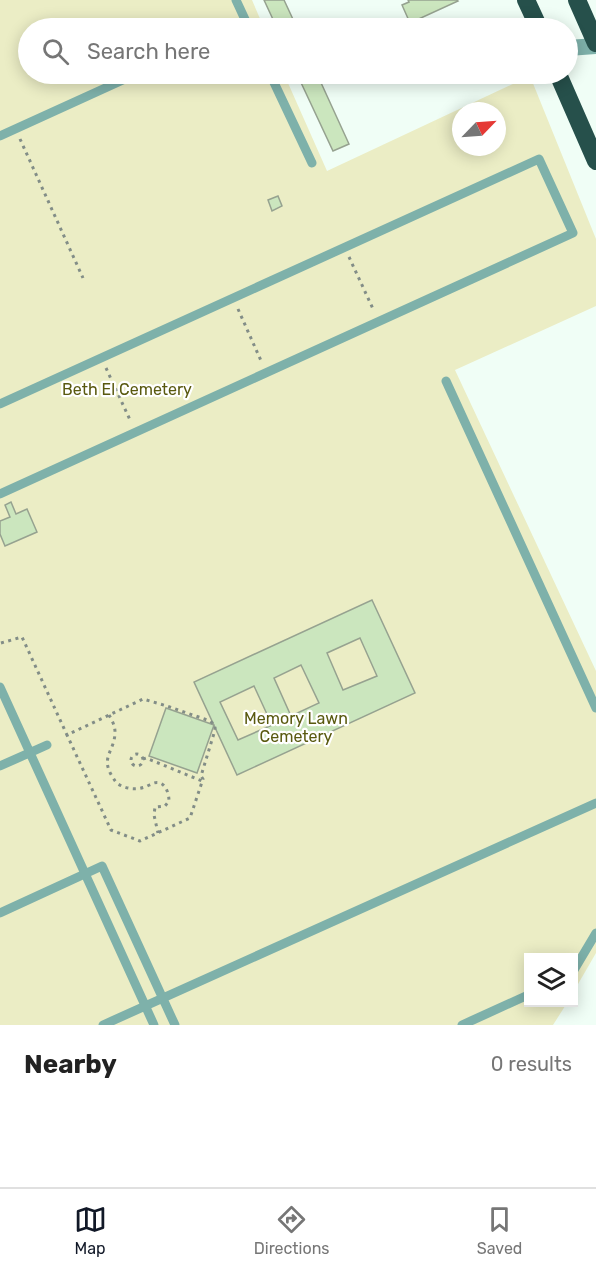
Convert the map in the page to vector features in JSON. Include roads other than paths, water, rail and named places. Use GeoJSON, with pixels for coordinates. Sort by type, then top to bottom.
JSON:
{"type":"FeatureCollection","features":[{"type":"Feature","properties":{"kind":"highway"},"geometry":{"type":"LineString","coordinates":[[526,0],[534,18]]}},
{"type":"Feature","properties":{"kind":"highway"},"geometry":{"type":"LineString","coordinates":[[578,0],[596,44]]}},
{"type":"Feature","properties":{"kind":"highway"},"geometry":{"type":"LineString","coordinates":[[562,84],[596,161]]}},
{"type":"Feature","properties":{"kind":"street"},"geometry":{"type":"LineString","coordinates":[[578,46],[596,44]]}},
{"type":"Feature","properties":{"kind":"lane"},"geometry":{"type":"LineString","coordinates":[[236,0],[244,18]]}},
{"type":"Feature","properties":{"kind":"lane"},"geometry":{"type":"LineString","coordinates":[[0,136],[114,84]]}},
{"type":"Feature","properties":{"kind":"lane"},"geometry":{"type":"LineString","coordinates":[[275,84],[312,163]]}},
{"type":"Feature","properties":{"kind":"lane"},"geometry":{"type":"LineString","coordinates":[[0,404],[538,159],[573,233],[0,494]]}},
{"type":"Feature","properties":{"kind":"lane"},"geometry":{"type":"LineString","coordinates":[[446,381],[596,708]]}},
{"type":"Feature","properties":{"kind":"lane"},"geometry":{"type":"LineString","coordinates":[[0,687],[154,1025]]}},
{"type":"Feature","properties":{"kind":"lane"},"geometry":{"type":"LineString","coordinates":[[0,766],[47,745]]}},
{"type":"Feature","properties":{"kind":"lane"},"geometry":{"type":"LineString","coordinates":[[104,1025],[596,803]]}},
{"type":"Feature","properties":{"kind":"lane"},"geometry":{"type":"LineString","coordinates":[[0,913],[102,866],[175,1025]]}},
{"type":"Feature","properties":{"kind":"lane"},"geometry":{"type":"LineString","coordinates":[[578,962],[596,933]]}},
{"type":"Feature","properties":{"kind":"lane"},"geometry":{"type":"LineString","coordinates":[[462,1025],[524,997]]}},
{"type":"Feature","properties":{"kind":"park label","name":"Beth El Cemetery"},"geometry":{"type":"Point","coordinates":[127,389]}},
{"type":"Feature","properties":{"kind":"park label","name":"Memory Lawn Cemetery"},"geometry":{"type":"Point","coordinates":[296,727]}}]}
